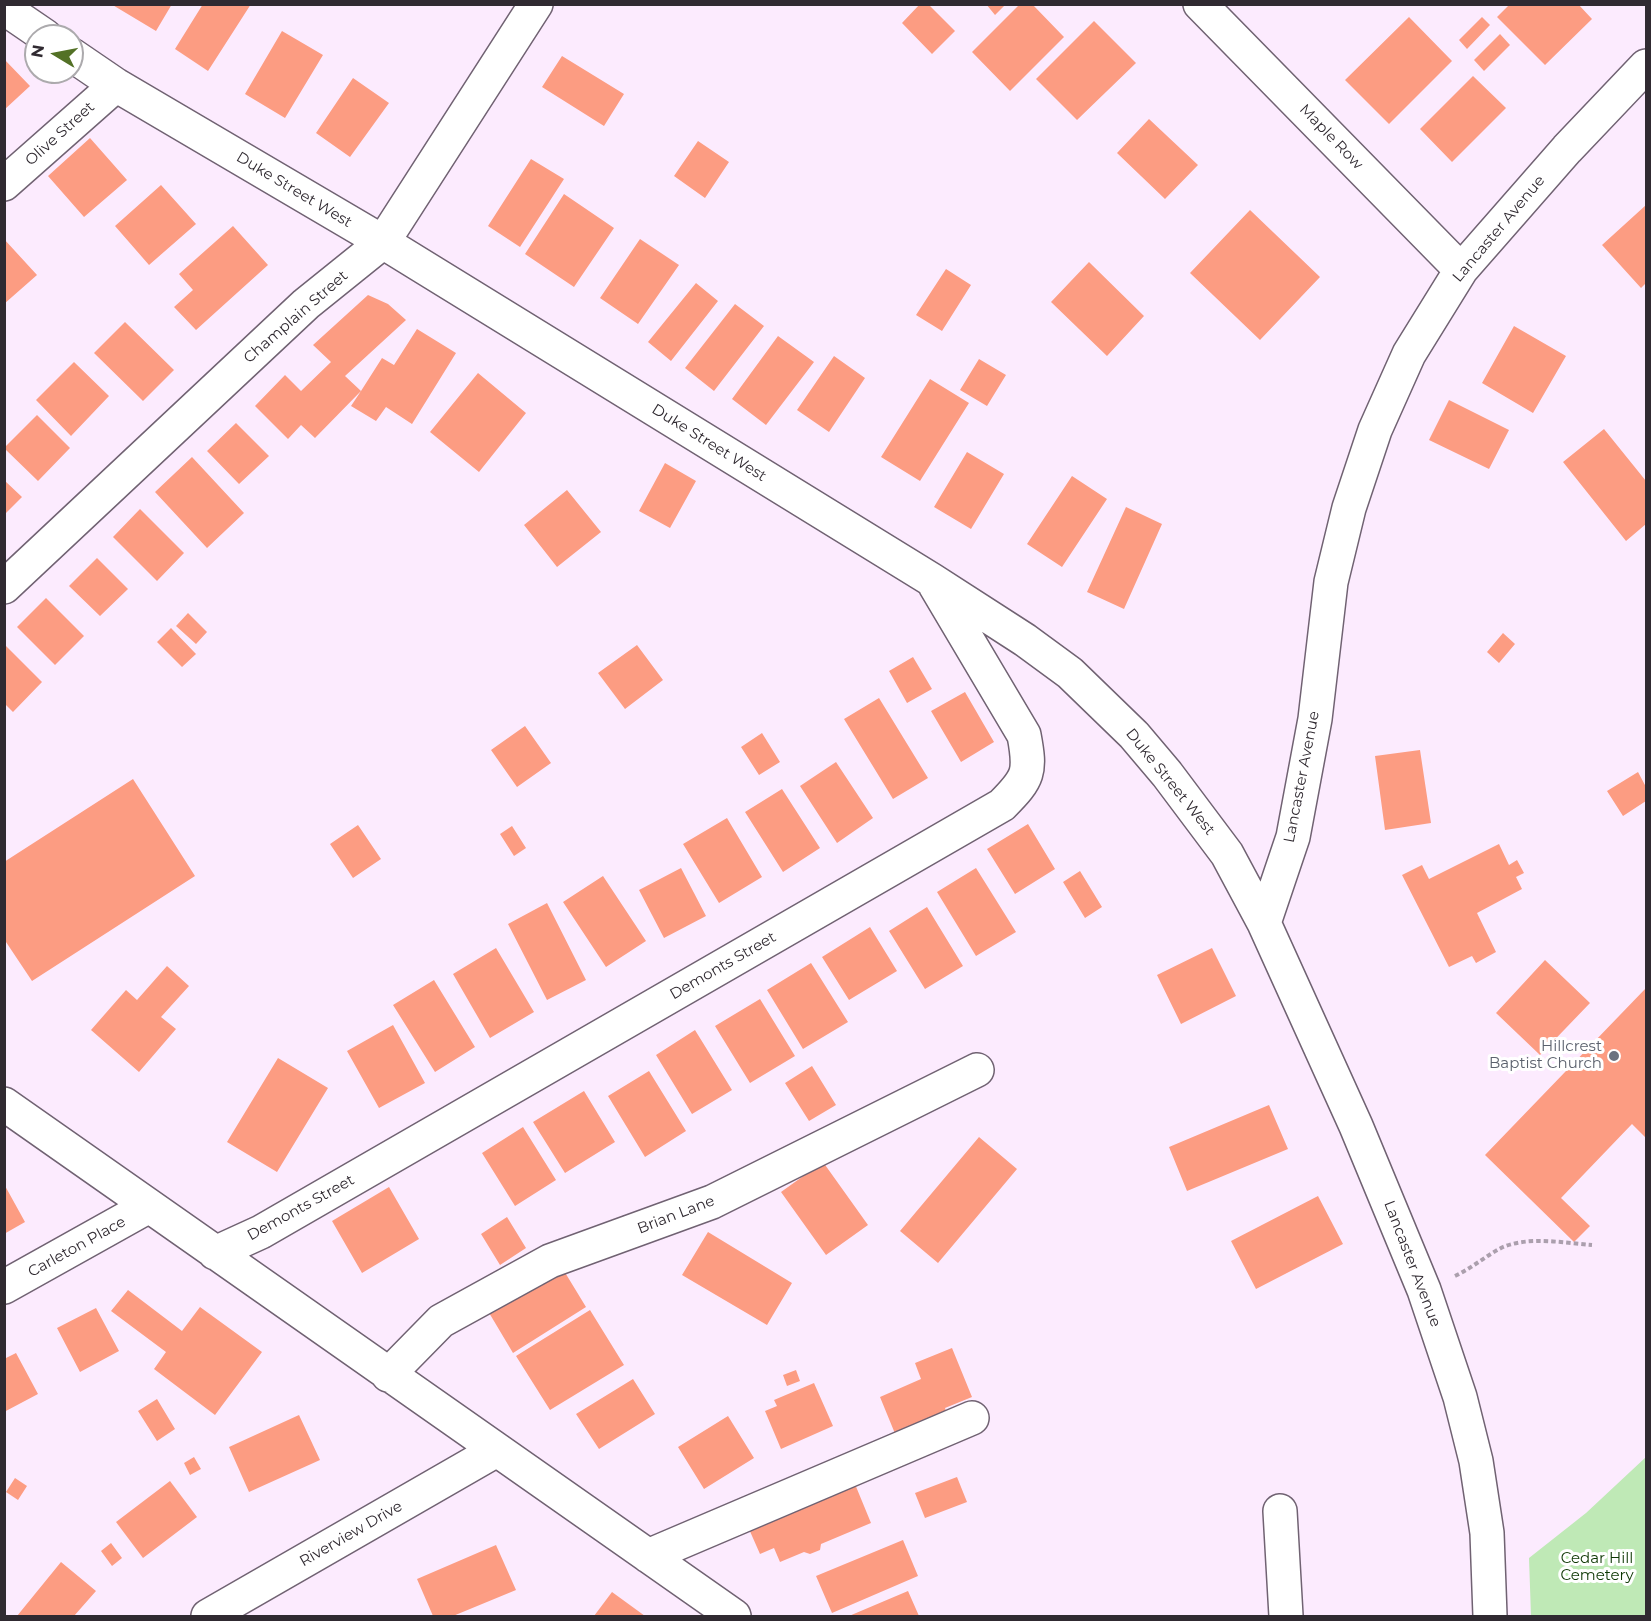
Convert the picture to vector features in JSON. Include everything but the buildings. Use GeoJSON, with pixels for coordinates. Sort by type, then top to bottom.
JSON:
{"type":"FeatureCollection","features":[{"type":"Feature","properties":{"kind":"street","name":"Champlain Street"},"geometry":{"type":"LineString","coordinates":[[4,587],[306,304],[383,242],[536,4]]}},
{"type":"Feature","properties":{"kind":"street","name":"Maple Row"},"geometry":{"type":"LineString","coordinates":[[1200,4],[1461,270]]}},
{"type":"Feature","properties":{"kind":"street"},"geometry":{"type":"LineString","coordinates":[[4,8],[27,24]]}},
{"type":"Feature","properties":{"kind":"street","name":"Duke Street West"},"geometry":{"type":"LineString","coordinates":[[84,63],[116,85],[383,242],[1026,640],[1070,673],[1112,712],[1167,774],[1227,854],[1264,922]]}},
{"type":"Feature","properties":{"kind":"street","name":"Lancaster Avenue"},"geometry":{"type":"LineString","coordinates":[[1490,1617],[1487,1533],[1476,1461],[1460,1397],[1424,1290],[1356,1126],[1264,922],[1293,837],[1315,719],[1331,582],[1349,508],[1375,430],[1409,354],[1461,270],[1567,149],[1647,66]]}},
{"type":"Feature","properties":{"kind":"street","name":"Olive Street"},"geometry":{"type":"LineString","coordinates":[[4,184],[116,85]]}},
{"type":"Feature","properties":{"kind":"street","name":"Demonts Street"},"geometry":{"type":"LineString","coordinates":[[215,1253],[261,1232],[1002,805],[1021,786],[1029,763],[1024,735],[932,580]]}},
{"type":"Feature","properties":{"kind":"street","name":"Brian Lane"},"geometry":{"type":"LineString","coordinates":[[388,1375],[441,1321],[550,1261],[712,1202],[977,1070]]}},
{"type":"Feature","properties":{"kind":"street"},"geometry":{"type":"LineString","coordinates":[[4,1104],[734,1617]]}},
{"type":"Feature","properties":{"kind":"street","name":"Carleton Place"},"geometry":{"type":"LineString","coordinates":[[4,1287],[149,1206]]}},
{"type":"Feature","properties":{"kind":"street"},"geometry":{"type":"LineString","coordinates":[[648,1556],[972,1418]]}},
{"type":"Feature","properties":{"kind":"street","name":"Riverview Drive"},"geometry":{"type":"LineString","coordinates":[[208,1617],[495,1450]]}},
{"type":"Feature","properties":{"kind":"street"},"geometry":{"type":"LineString","coordinates":[[1280,1511],[1286,1617]]}},
{"type":"Feature","properties":{"kind":"path"},"geometry":{"type":"LineString","coordinates":[[1424,1290],[1474,1268],[1503,1247],[1526,1241],[1592,1245]]}},
{"type":"Feature","properties":{"kind":"green space","name":"Cedar Hill Cemetery"},"geometry":{"type":"Polygon","coordinates":[[[1646,1457],[1646,1616],[1531,1616],[1529,1558],[1586,1513],[1646,1457]]]}},
{"type":"Feature","properties":{"kind":"place","name":"Hillcrest Baptist Church"},"geometry":{"type":"Point","coordinates":[1614,1056]}}]}
